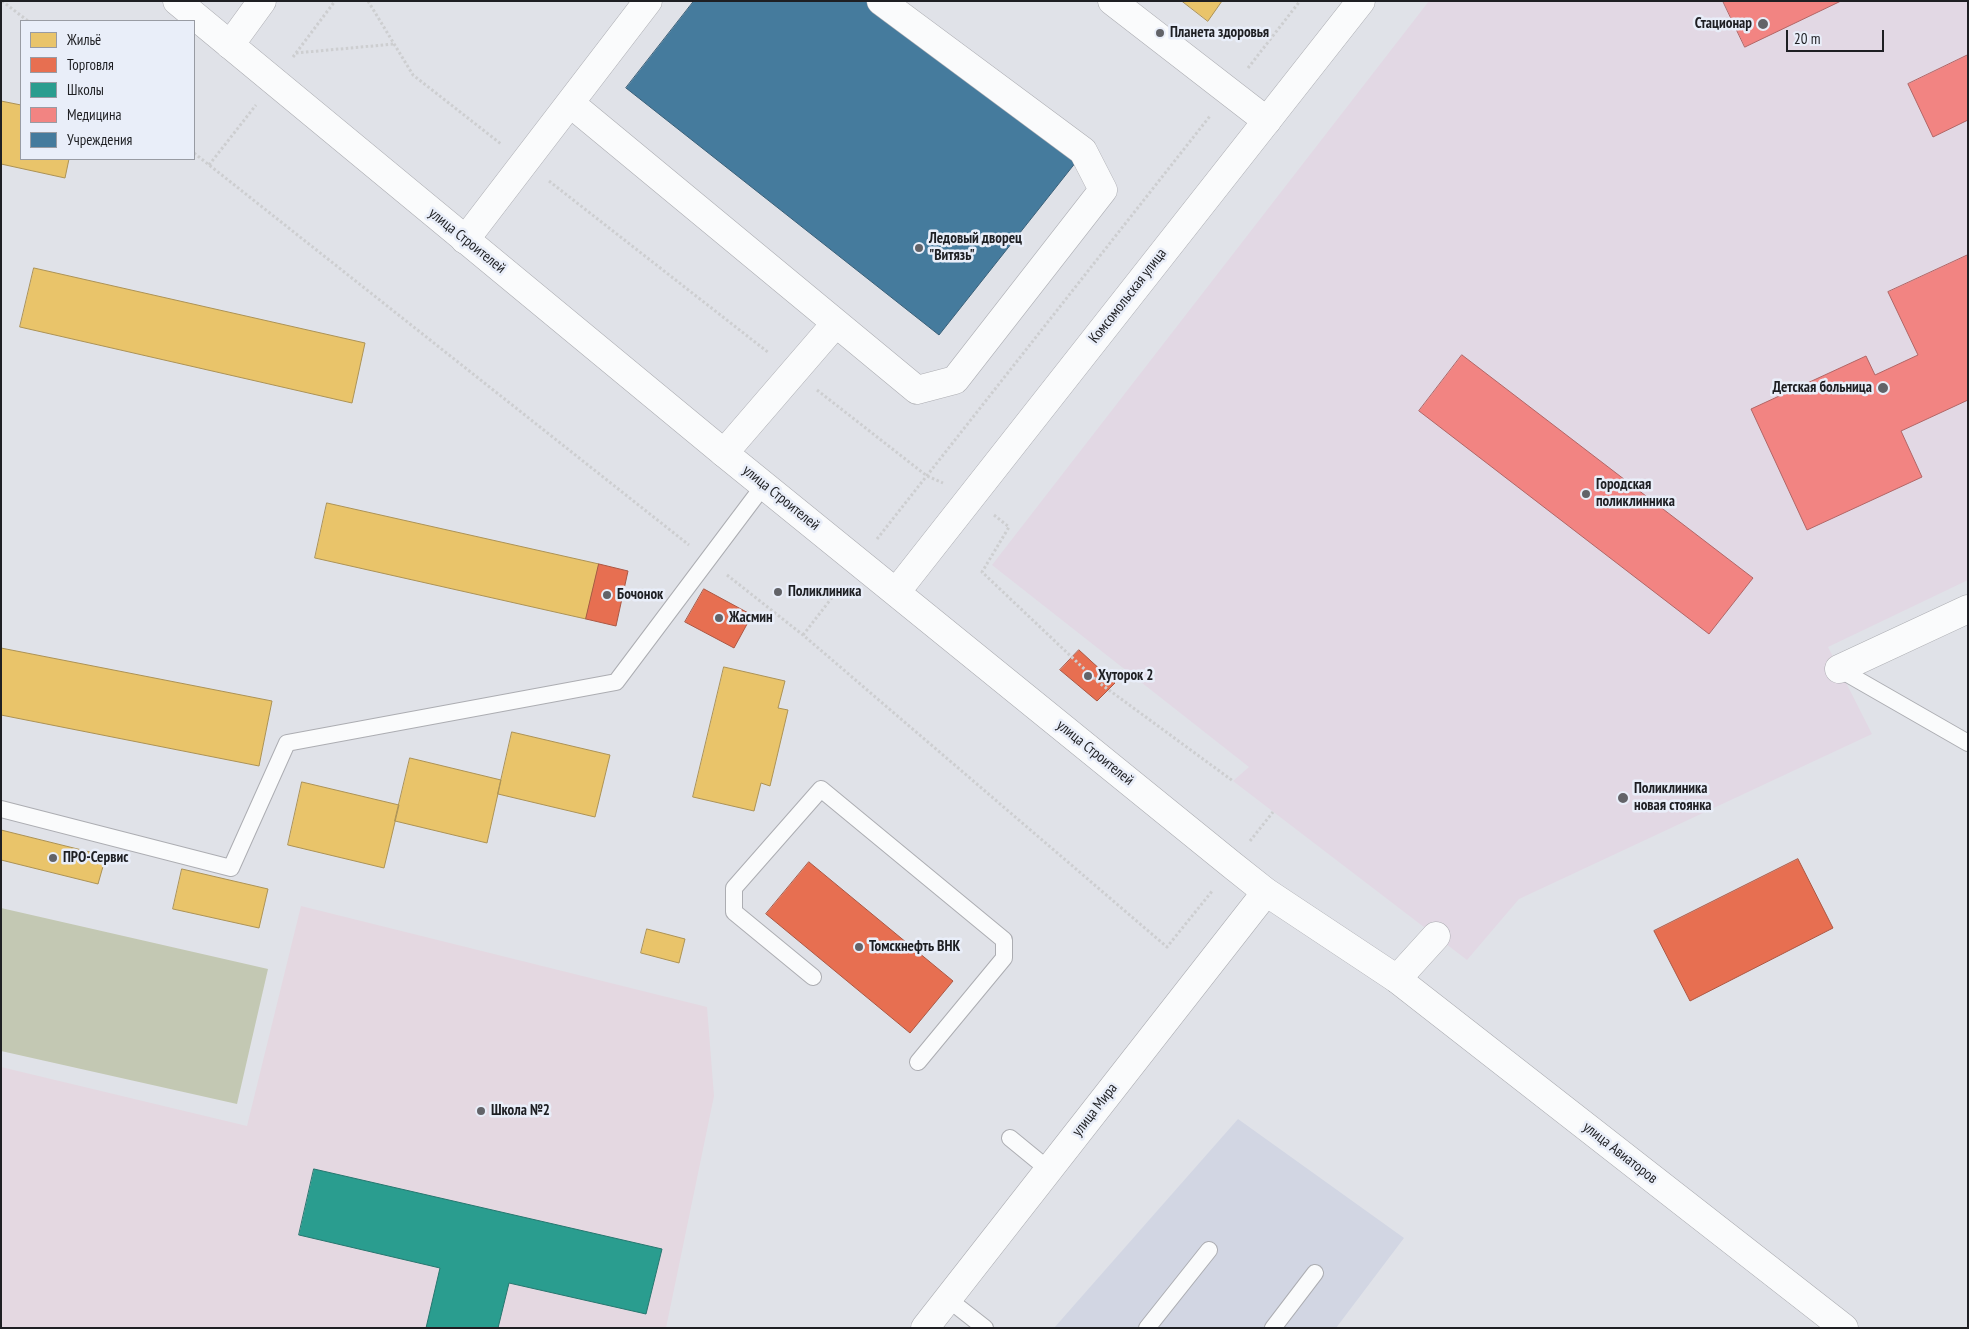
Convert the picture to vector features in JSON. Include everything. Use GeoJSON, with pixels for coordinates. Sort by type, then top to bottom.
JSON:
{"type":"FeatureCollection","features":[{"type":"Feature","properties":{"kind":"street","name":"улица Строителей"},"geometry":{"type":"LineString","coordinates":[[177,1],[724,453],[897,591],[1232,865],[1266,892],[1396,979]]}},
{"type":"Feature","properties":{"kind":"street"},"geometry":{"type":"LineString","coordinates":[[230,45],[262,1]]}},
{"type":"Feature","properties":{"kind":"street"},"geometry":{"type":"LineString","coordinates":[[465,240],[648,1]]}},
{"type":"Feature","properties":{"kind":"street"},"geometry":{"type":"LineString","coordinates":[[570,103],[917,390],[955,380],[1103,190],[1083,151],[881,1]]}},
{"type":"Feature","properties":{"kind":"street"},"geometry":{"type":"LineString","coordinates":[[1112,1],[1267,121]]}},
{"type":"Feature","properties":{"kind":"street","name":"Комсомольская улица"},"geometry":{"type":"LineString","coordinates":[[897,591],[1361,1]]}},
{"type":"Feature","properties":{"kind":"street"},"geometry":{"type":"LineString","coordinates":[[724,453],[836,323]]}},
{"type":"Feature","properties":{"kind":"street"},"geometry":{"type":"LineString","coordinates":[[1839,669],[1968,609]]}},
{"type":"Feature","properties":{"kind":"street","name":"улица Мира"},"geometry":{"type":"LineString","coordinates":[[925,1328],[1266,892]]}},
{"type":"Feature","properties":{"kind":"street"},"geometry":{"type":"LineString","coordinates":[[1396,979],[1436,936]]}},
{"type":"Feature","properties":{"kind":"street","name":"улица Авиаторов"},"geometry":{"type":"LineString","coordinates":[[1396,979],[1844,1328]]}},
{"type":"Feature","properties":{"kind":"lane"},"geometry":{"type":"LineString","coordinates":[[1,809],[231,868],[287,743],[616,682],[764,485]]}},
{"type":"Feature","properties":{"kind":"lane"},"geometry":{"type":"LineString","coordinates":[[1839,669],[1968,743]]}},
{"type":"Feature","properties":{"kind":"lane"},"geometry":{"type":"LineString","coordinates":[[813,977],[734,912],[734,888],[821,789],[1004,940],[1004,958],[918,1062]]}},
{"type":"Feature","properties":{"kind":"lane"},"geometry":{"type":"LineString","coordinates":[[1010,1138],[1049,1170]]}},
{"type":"Feature","properties":{"kind":"lane"},"geometry":{"type":"LineString","coordinates":[[1147,1328],[1209,1250]]}},
{"type":"Feature","properties":{"kind":"lane"},"geometry":{"type":"LineString","coordinates":[[1273,1328],[1316,1273]]}},
{"type":"Feature","properties":{"kind":"lane"},"geometry":{"type":"LineString","coordinates":[[948,1298],[985,1328]]}},
{"type":"Feature","properties":{"kind":"path"},"geometry":{"type":"LineString","coordinates":[[2,1],[27,20]]}},
{"type":"Feature","properties":{"kind":"path"},"geometry":{"type":"LineString","coordinates":[[803,635],[1300,1]]}},
{"type":"Feature","properties":{"kind":"path"},"geometry":{"type":"LineString","coordinates":[[296,53],[394,44]]}},
{"type":"Feature","properties":{"kind":"path"},"geometry":{"type":"LineString","coordinates":[[195,154],[803,635],[1167,947],[1273,812]]}},
{"type":"Feature","properties":{"kind":"shaded area"},"geometry":{"type":"Polygon","coordinates":[[[1429,1],[1968,1],[1968,580],[1828,647],[1872,734],[1519,899],[1467,960],[1233,781],[1249,767],[992,565],[1429,1]]]}},
{"type":"Feature","properties":{"kind":"shaded area","name":"Школа №2"},"geometry":{"type":"Polygon","coordinates":[[[301,906],[707,1007],[714,1096],[666,1328],[1,1328],[1,1067],[247,1126],[301,906]]]}},
{"type":"Feature","properties":{"kind":"shaded area"},"geometry":{"type":"Polygon","coordinates":[[[1238,1119],[1404,1238],[1336,1328],[1054,1328],[1238,1119]]]}},
{"type":"Feature","properties":{"kind":"green space"},"geometry":{"type":"Polygon","coordinates":[[[1,908],[268,969],[237,1104],[1,1051],[1,908]]]}},
{"type":"Feature","properties":{"kind":"building: Жильё"},"geometry":{"type":"Polygon","coordinates":[[[1182,1],[1222,1],[1208,21],[1182,1]]]}},
{"type":"Feature","properties":{"kind":"building: Жильё"},"geometry":{"type":"Polygon","coordinates":[[[1,101],[20,105],[20,160],[69,160],[65,178],[1,164],[1,101]]]}},
{"type":"Feature","properties":{"kind":"building: Жильё"},"geometry":{"type":"Polygon","coordinates":[[[34,268],[365,343],[352,403],[20,327],[34,268]]]}},
{"type":"Feature","properties":{"kind":"building: Жильё"},"geometry":{"type":"Polygon","coordinates":[[[327,503],[599,564],[586,619],[315,558],[327,503]]]}},
{"type":"Feature","properties":{"kind":"building: Жильё"},"geometry":{"type":"Polygon","coordinates":[[[1,648],[272,701],[259,766],[1,715],[1,648]]]}},
{"type":"Feature","properties":{"kind":"building: Жильё"},"geometry":{"type":"Polygon","coordinates":[[[724,667],[785,681],[778,708],[788,710],[770,786],[761,783],[754,811],[693,797],[724,667]]]}},
{"type":"Feature","properties":{"kind":"building: Жильё"},"geometry":{"type":"Polygon","coordinates":[[[512,732],[610,755],[595,817],[498,794],[512,732]]]}},
{"type":"Feature","properties":{"kind":"building: Жильё"},"geometry":{"type":"Polygon","coordinates":[[[410,758],[501,780],[487,843],[395,821],[410,758]]]}},
{"type":"Feature","properties":{"kind":"building: Жильё"},"geometry":{"type":"Polygon","coordinates":[[[302,782],[399,805],[384,868],[288,845],[302,782]]]}},
{"type":"Feature","properties":{"kind":"building: Жильё","name":"ПРО-Сервис"},"geometry":{"type":"Polygon","coordinates":[[[1,830],[106,856],[98,884],[1,860],[1,830]]]}},
{"type":"Feature","properties":{"kind":"building: Жильё"},"geometry":{"type":"Polygon","coordinates":[[[182,869],[268,889],[259,928],[173,909],[182,869]]]}},
{"type":"Feature","properties":{"kind":"building: Жильё"},"geometry":{"type":"Polygon","coordinates":[[[647,929],[685,939],[679,963],[641,953],[647,929]]]}},
{"type":"Feature","properties":{"kind":"building: Торговля","name":"Бочонок"},"geometry":{"type":"Polygon","coordinates":[[[599,564],[628,571],[616,626],[586,619],[599,564]]]}},
{"type":"Feature","properties":{"kind":"building: Торговля","name":"Жасмин"},"geometry":{"type":"Polygon","coordinates":[[[704,589],[752,615],[734,648],[685,622],[704,589]]]}},
{"type":"Feature","properties":{"kind":"building: Торговля","name":"Хуторок 2"},"geometry":{"type":"Polygon","coordinates":[[[1079,650],[1115,683],[1097,701],[1060,670],[1079,650]]]}},
{"type":"Feature","properties":{"kind":"building: Торговля"},"geometry":{"type":"Polygon","coordinates":[[[1798,859],[1833,928],[1690,1001],[1654,931],[1798,859]]]}},
{"type":"Feature","properties":{"kind":"building: Торговля","name":"Томскнефть ВНК"},"geometry":{"type":"Polygon","coordinates":[[[809,862],[953,981],[910,1033],[766,914],[809,862]]]}},
{"type":"Feature","properties":{"kind":"building: Школы"},"geometry":{"type":"Polygon","coordinates":[[[314,1169],[662,1249],[646,1314],[509,1283],[498,1328],[426,1328],[440,1268],[299,1235],[314,1169]]]}},
{"type":"Feature","properties":{"kind":"building: Медицина","name":"Стационар"},"geometry":{"type":"Polygon","coordinates":[[[1723,1],[1841,1],[1745,47],[1723,1]]]}},
{"type":"Feature","properties":{"kind":"building: Медицина"},"geometry":{"type":"Polygon","coordinates":[[[1968,55],[1968,120],[1933,137],[1908,84],[1968,55]]]}},
{"type":"Feature","properties":{"kind":"building: Медицина","name":"Детская больница"},"geometry":{"type":"Polygon","coordinates":[[[1968,255],[1968,400],[1901,431],[1922,477],[1807,530],[1751,409],[1866,356],[1875,375],[1918,355],[1888,292],[1968,255]]]}},
{"type":"Feature","properties":{"kind":"building: Медицина","name":"Городская поликлинника"},"geometry":{"type":"Polygon","coordinates":[[[1462,355],[1753,578],[1709,634],[1419,411],[1462,355]]]}},
{"type":"Feature","properties":{"kind":"building: Учреждения","name":"Ледовый дворец \"Витязь\""},"geometry":{"type":"Polygon","coordinates":[[[694,1],[872,1],[1076,162],[939,335],[626,88],[694,1]]]}},
{"type":"Feature","properties":{"kind":"place","name":"Стационар"},"geometry":{"type":"Point","coordinates":[1763,24]}},
{"type":"Feature","properties":{"kind":"place","name":"Планета здоровья"},"geometry":{"type":"Point","coordinates":[1160,33]}},
{"type":"Feature","properties":{"kind":"place","name":"Ледовый дворец \"Витязь\""},"geometry":{"type":"Point","coordinates":[919,248]}},
{"type":"Feature","properties":{"kind":"place","name":"Детская больница"},"geometry":{"type":"Point","coordinates":[1883,388]}},
{"type":"Feature","properties":{"kind":"place","name":"Городская поликлинника"},"geometry":{"type":"Point","coordinates":[1586,494]}},
{"type":"Feature","properties":{"kind":"place","name":"Поликлиника"},"geometry":{"type":"Point","coordinates":[778,592]}},
{"type":"Feature","properties":{"kind":"place","name":"Бочонок"},"geometry":{"type":"Point","coordinates":[607,595]}},
{"type":"Feature","properties":{"kind":"place","name":"Жасмин"},"geometry":{"type":"Point","coordinates":[719,618]}},
{"type":"Feature","properties":{"kind":"place","name":"Хуторок 2"},"geometry":{"type":"Point","coordinates":[1088,676]}},
{"type":"Feature","properties":{"kind":"place","name":"Поликлиника новая стоянка"},"geometry":{"type":"Point","coordinates":[1623,798]}},
{"type":"Feature","properties":{"kind":"place","name":"ПРО-Сервис"},"geometry":{"type":"Point","coordinates":[53,858]}},
{"type":"Feature","properties":{"kind":"place","name":"Томскнефть ВНК"},"geometry":{"type":"Point","coordinates":[859,947]}},
{"type":"Feature","properties":{"kind":"place","name":"Школа №2"},"geometry":{"type":"Point","coordinates":[481,1111]}}]}
